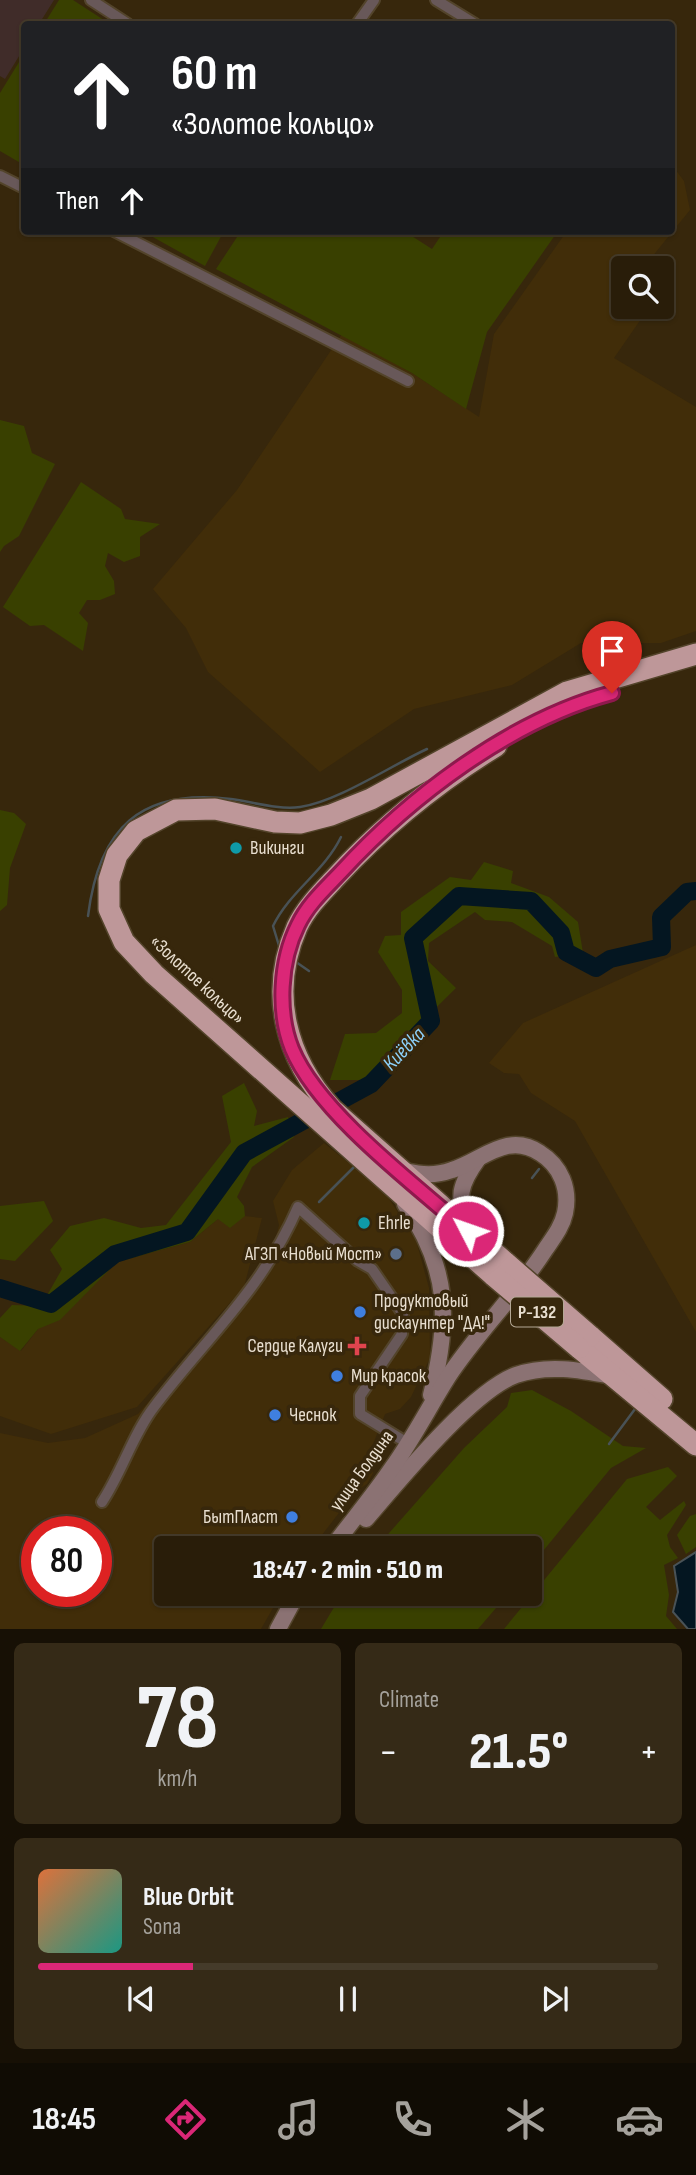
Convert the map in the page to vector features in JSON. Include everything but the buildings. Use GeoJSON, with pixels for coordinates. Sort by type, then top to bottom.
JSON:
{"type":"FeatureCollection","features":[{"type":"Feature","properties":{"kind":"highway","name":"Р-132"},"geometry":{"type":"LineString","coordinates":[[571,697],[696,654]]}},
{"type":"Feature","properties":{"kind":"highway","name":"Р-132"},"geometry":{"type":"LineString","coordinates":[[571,697],[696,668]]}},
{"type":"Feature","properties":{"kind":"highway","name":"«Золотое кольцо»"},"geometry":{"type":"LineString","coordinates":[[395,1176],[311,1086],[291,1048],[283,1010],[285,964],[297,928],[308,907],[355,856],[432,788],[571,697]]}},
{"type":"Feature","properties":{"kind":"highway","name":"«Золотое кольцо»"},"geometry":{"type":"LineString","coordinates":[[500,1269],[395,1176],[154,974],[124,942],[109,909],[109,880],[117,855],[136,831],[176,810],[215,809],[275,822],[300,823],[331,815],[371,799],[571,697]]}},
{"type":"Feature","properties":{"kind":"highway","name":"Р-132"},"geometry":{"type":"LineString","coordinates":[[395,1176],[468,1231],[500,1269],[663,1408],[696,1445]]}},
{"type":"Feature","properties":{"kind":"highway","name":"Р-132"},"geometry":{"type":"LineString","coordinates":[[585,1342],[612,1376],[696,1428]]}},
{"type":"Feature","properties":{"kind":"main road"},"geometry":{"type":"LineString","coordinates":[[506,1145],[520,1145],[541,1153],[563,1179],[566,1191],[560,1227],[521,1286],[448,1377],[425,1417],[441,1359],[444,1299],[432,1248],[395,1176],[426,1176],[453,1170],[482,1153],[506,1145]]}},
{"type":"Feature","properties":{"kind":"main road"},"geometry":{"type":"LineString","coordinates":[[468,1231],[461,1210],[460,1189],[482,1153]]}},
{"type":"Feature","properties":{"kind":"main road"},"geometry":{"type":"LineString","coordinates":[[349,1536],[480,1397],[518,1375],[555,1368],[612,1376]]}},
{"type":"Feature","properties":{"kind":"main road","name":"улица Болдина"},"geometry":{"type":"LineString","coordinates":[[341,1536],[425,1417]]}},
{"type":"Feature","properties":{"kind":"main road"},"geometry":{"type":"LineString","coordinates":[[278,1629],[290,1606]]}},
{"type":"Feature","properties":{"kind":"street"},"geometry":{"type":"LineString","coordinates":[[91,0],[123,21]]}},
{"type":"Feature","properties":{"kind":"street"},"geometry":{"type":"LineString","coordinates":[[359,21],[374,0]]}},
{"type":"Feature","properties":{"kind":"street"},"geometry":{"type":"LineString","coordinates":[[436,0],[470,21]]}},
{"type":"Feature","properties":{"kind":"street"},"geometry":{"type":"LineString","coordinates":[[0,176],[21,186]]}},
{"type":"Feature","properties":{"kind":"street"},"geometry":{"type":"LineString","coordinates":[[122,235],[408,382]]}},
{"type":"Feature","properties":{"kind":"street"},"geometry":{"type":"LineString","coordinates":[[103,1502],[152,1409],[248,1295],[280,1247],[298,1207],[358,1261],[372,1269],[403,1314],[402,1334],[360,1396],[360,1414],[408,1444]]}},
{"type":"Feature","properties":{"kind":"shaded area"},"geometry":{"type":"Polygon","coordinates":[[[0,0],[54,0],[41,21],[21,21],[21,53],[5,79],[0,76],[0,0]]]}},
{"type":"Feature","properties":{"kind":"shaded area"},"geometry":{"type":"Polygon","coordinates":[[[675,169],[684,181],[690,210],[675,229],[675,169]]]}},
{"type":"Feature","properties":{"kind":"shaded area"},"geometry":{"type":"Polygon","coordinates":[[[564,235],[670,235],[653,256],[611,256],[611,319],[641,319],[614,358],[696,407],[696,631],[661,643],[581,643],[512,685],[414,709],[320,772],[208,672],[186,628],[153,589],[237,490],[342,334],[412,373],[479,417],[494,334],[564,235]]]}},
{"type":"Feature","properties":{"kind":"shaded area"},"geometry":{"type":"Polygon","coordinates":[[[696,945],[696,1332],[575,1121],[531,1093],[519,1074],[504,1073],[489,1063],[523,1023],[696,945]]]}},
{"type":"Feature","properties":{"kind":"shaded area"},"geometry":{"type":"Polygon","coordinates":[[[324,1143],[384,1191],[416,1240],[429,1288],[430,1358],[411,1397],[400,1409],[385,1414],[371,1449],[373,1473],[367,1484],[356,1491],[321,1536],[154,1536],[154,1606],[274,1606],[261,1629],[0,1629],[0,1433],[48,1443],[85,1438],[138,1414],[257,1276],[273,1250],[279,1225],[273,1201],[292,1170],[324,1143]]]}},
{"type":"Feature","properties":{"kind":"shaded area"},"geometry":{"type":"Polygon","coordinates":[[[224,1214],[262,1218],[244,1287],[137,1407],[51,1434],[0,1416],[0,1337],[21,1351],[38,1329],[117,1262],[190,1242],[224,1214]]]}},
{"type":"Feature","properties":{"kind":"green space"},"geometry":{"type":"Polygon","coordinates":[[[59,0],[73,0],[105,21],[46,21],[59,0]]]}},
{"type":"Feature","properties":{"kind":"green space"},"geometry":{"type":"Polygon","coordinates":[[[21,59],[21,163],[0,151],[0,93],[21,59]]]}},
{"type":"Feature","properties":{"kind":"green space"},"geometry":{"type":"Polygon","coordinates":[[[149,235],[222,235],[205,266],[149,235]]]}},
{"type":"Feature","properties":{"kind":"green space"},"geometry":{"type":"Polygon","coordinates":[[[238,235],[410,235],[432,249],[441,235],[555,235],[487,332],[466,409],[412,373],[216,269],[238,235]]]}},
{"type":"Feature","properties":{"kind":"green space"},"geometry":{"type":"Polygon","coordinates":[[[0,420],[24,426],[32,453],[55,464],[19,536],[0,552],[0,420]]]}},
{"type":"Feature","properties":{"kind":"green space"},"geometry":{"type":"Polygon","coordinates":[[[81,482],[121,509],[125,519],[160,524],[140,537],[140,556],[124,562],[108,553],[105,566],[114,581],[115,594],[100,600],[87,600],[79,613],[88,623],[83,651],[44,625],[30,626],[3,607],[81,482]]]}},
{"type":"Feature","properties":{"kind":"green space"},"geometry":{"type":"Polygon","coordinates":[[[0,810],[14,813],[26,824],[10,868],[7,905],[0,911],[0,810]]]}},
{"type":"Feature","properties":{"kind":"green space"},"geometry":{"type":"Polygon","coordinates":[[[484,862],[513,871],[511,883],[549,897],[578,922],[583,953],[555,957],[552,946],[512,922],[485,920],[475,912],[429,943],[428,961],[456,988],[363,1080],[330,1080],[345,1034],[376,1033],[402,1013],[402,990],[378,952],[385,936],[401,935],[401,912],[450,877],[471,880],[484,862]]]}},
{"type":"Feature","properties":{"kind":"green space"},"geometry":{"type":"Polygon","coordinates":[[[244,1083],[257,1111],[254,1126],[288,1117],[294,1137],[252,1167],[237,1197],[244,1206],[245,1216],[230,1228],[218,1219],[190,1242],[117,1262],[60,1320],[38,1329],[20,1351],[0,1337],[0,1318],[12,1305],[41,1306],[62,1269],[50,1250],[70,1226],[104,1218],[141,1228],[166,1225],[231,1142],[222,1096],[244,1083]]]}},
{"type":"Feature","properties":{"kind":"green space"},"geometry":{"type":"Polygon","coordinates":[[[44,1201],[53,1221],[15,1261],[0,1259],[0,1206],[44,1201]]]}},
{"type":"Feature","properties":{"kind":"green space"},"geometry":{"type":"Polygon","coordinates":[[[532,1390],[571,1411],[623,1446],[646,1448],[611,1468],[542,1552],[542,1536],[386,1536],[464,1448],[507,1407],[511,1393],[532,1390]]]}},
{"type":"Feature","properties":{"kind":"green space"},"geometry":{"type":"Polygon","coordinates":[[[668,1467],[677,1476],[646,1507],[660,1520],[684,1501],[686,1505],[667,1535],[670,1547],[678,1558],[664,1565],[669,1595],[666,1616],[677,1629],[504,1629],[523,1606],[542,1606],[542,1583],[627,1479],[668,1467]]]}},
{"type":"Feature","properties":{"kind":"green space"},"geometry":{"type":"Polygon","coordinates":[[[696,1514],[696,1547],[686,1554],[677,1535],[690,1516],[696,1514]]]}},
{"type":"Feature","properties":{"kind":"green space"},"geometry":{"type":"Polygon","coordinates":[[[335,1606],[498,1606],[478,1629],[321,1629],[335,1606]]]}},
{"type":"Feature","properties":{"kind":"water"},"geometry":{"type":"Polygon","coordinates":[[[696,1552],[696,1629],[688,1629],[673,1612],[678,1592],[674,1566],[696,1552]]]}},
{"type":"Feature","properties":{"kind":"waterway"},"geometry":{"type":"LineString","coordinates":[[88,916],[102,859],[114,837],[130,820],[149,808],[172,800],[199,797],[283,807],[315,804],[347,791],[427,749]]}},
{"type":"Feature","properties":{"kind":"waterway"},"geometry":{"type":"LineString","coordinates":[[280,949],[273,926],[288,902],[326,861],[341,837]]}},
{"type":"Feature","properties":{"kind":"waterway","name":"Киёвка"},"geometry":{"type":"LineString","coordinates":[[0,1288],[51,1304],[115,1254],[187,1232],[244,1153],[371,1084],[431,1021],[413,938],[459,896],[531,901],[561,933],[566,952],[596,968],[610,959],[662,947],[661,917],[687,892],[696,891]]}},
{"type":"Feature","properties":{"kind":"waterway"},"geometry":{"type":"LineString","coordinates":[[296,962],[309,971]]}},
{"type":"Feature","properties":{"kind":"waterway"},"geometry":{"type":"LineString","coordinates":[[319,1202],[355,1166]]}},
{"type":"Feature","properties":{"kind":"waterway"},"geometry":{"type":"LineString","coordinates":[[532,1178],[539,1169]]}},
{"type":"Feature","properties":{"kind":"waterway"},"geometry":{"type":"LineString","coordinates":[[609,1444],[635,1409]]}},
{"type":"Feature","properties":{"kind":"place","name":"Викинги"},"geometry":{"type":"Point","coordinates":[236,848]}},
{"type":"Feature","properties":{"kind":"place","name":"Ehrle"},"geometry":{"type":"Point","coordinates":[364,1223]}},
{"type":"Feature","properties":{"kind":"place","name":"АГЗП «Новый Мост»"},"geometry":{"type":"Point","coordinates":[396,1254]}},
{"type":"Feature","properties":{"kind":"place","name":"Продуктовый дискаунтер \"ДА!\""},"geometry":{"type":"Point","coordinates":[360,1312]}},
{"type":"Feature","properties":{"kind":"place","name":"Сердце Калуги"},"geometry":{"type":"Point","coordinates":[357,1346]}},
{"type":"Feature","properties":{"kind":"place","name":"Мир красок"},"geometry":{"type":"Point","coordinates":[337,1376]}},
{"type":"Feature","properties":{"kind":"place","name":"Чеснок"},"geometry":{"type":"Point","coordinates":[275,1415]}},
{"type":"Feature","properties":{"kind":"place","name":"БытПласт"},"geometry":{"type":"Point","coordinates":[292,1517]}},
{"type":"Feature","properties":{"kind":"route"},"geometry":{"type":"LineString","coordinates":[[468,1231],[332,1109],[311,1086],[291,1048],[283,1010],[285,964],[297,928],[308,907],[355,856],[409,806],[458,769],[499,744],[576,703],[612,693]]}}]}
